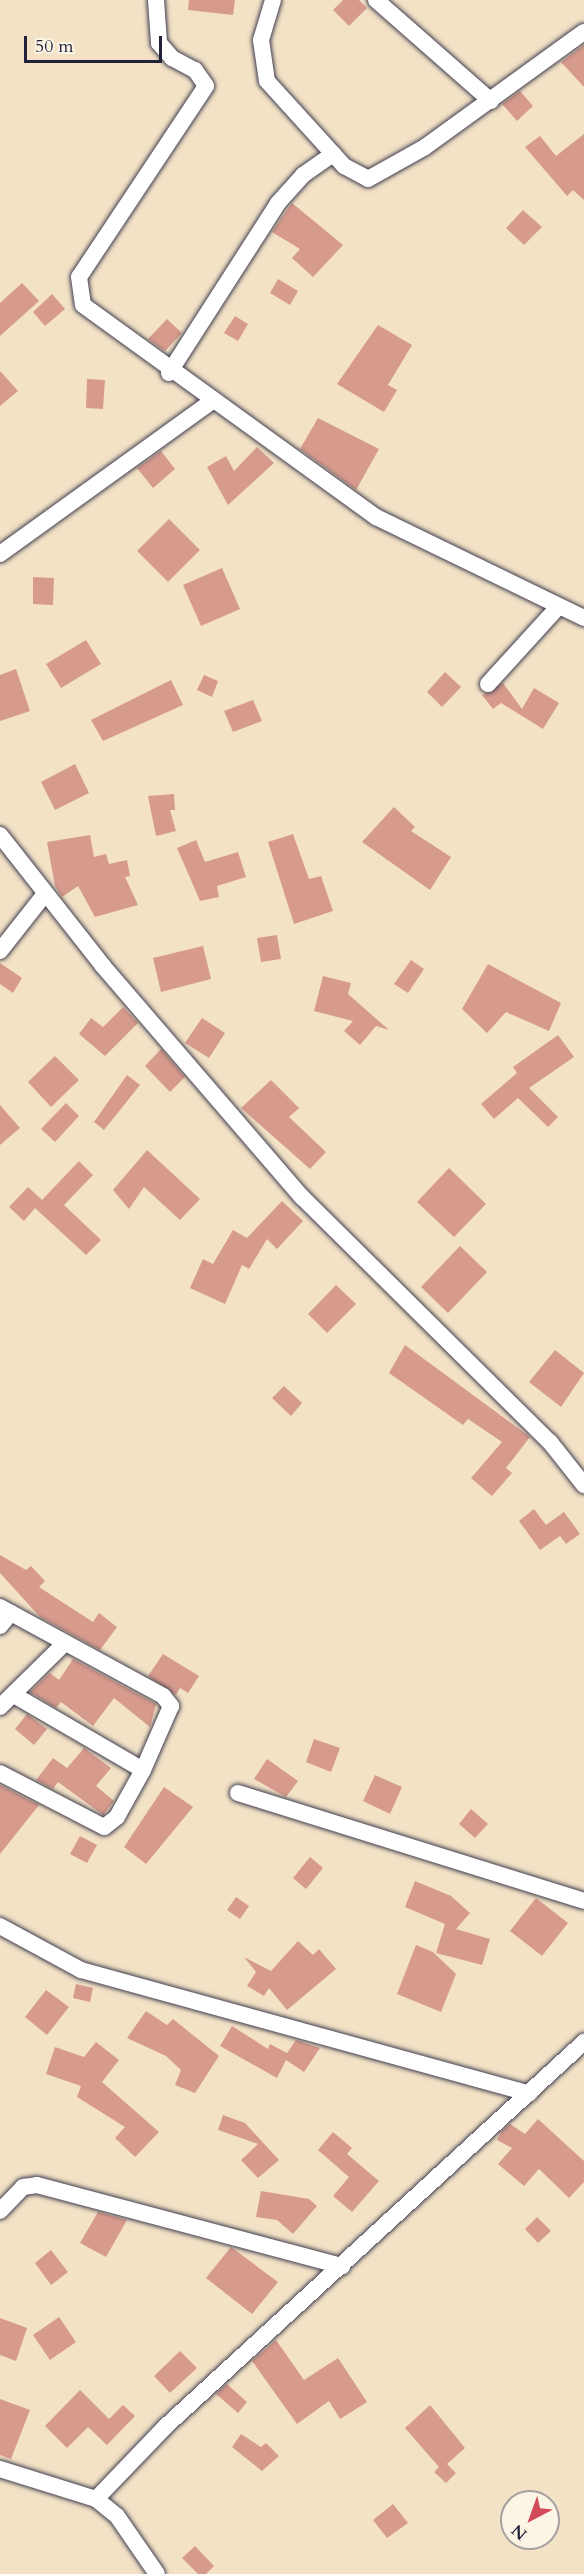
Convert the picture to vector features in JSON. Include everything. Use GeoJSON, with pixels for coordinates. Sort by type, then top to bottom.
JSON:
{"type":"FeatureCollection","features":[{"type":"Feature","properties":{"kind":"street"},"geometry":{"type":"LineString","coordinates":[[156,0],[159,44],[204,78],[204,96],[87,264],[77,293],[93,315],[169,373],[376,517],[584,618]]}},
{"type":"Feature","properties":{"kind":"street"},"geometry":{"type":"LineString","coordinates":[[273,0],[261,40],[267,81],[355,175],[374,178],[491,101],[584,32]]}},
{"type":"Feature","properties":{"kind":"street"},"geometry":{"type":"LineString","coordinates":[[376,0],[491,101]]}},
{"type":"Feature","properties":{"kind":"street"},"geometry":{"type":"LineString","coordinates":[[169,373],[278,203],[303,175],[333,154]]}},
{"type":"Feature","properties":{"kind":"street"},"geometry":{"type":"LineString","coordinates":[[0,554],[211,402]]}},
{"type":"Feature","properties":{"kind":"street"},"geometry":{"type":"LineString","coordinates":[[488,684],[559,606]]}},
{"type":"Feature","properties":{"kind":"street"},"geometry":{"type":"LineString","coordinates":[[0,835],[44,895],[302,1197],[550,1442],[584,1485]]}},
{"type":"Feature","properties":{"kind":"street"},"geometry":{"type":"LineString","coordinates":[[0,951],[44,895]]}},
{"type":"Feature","properties":{"kind":"street"},"geometry":{"type":"LineString","coordinates":[[0,1773],[104,1827],[117,1817],[143,1770],[170,1712],[168,1701],[64,1643],[4,1615]]}},
{"type":"Feature","properties":{"kind":"street"},"geometry":{"type":"LineString","coordinates":[[0,1707],[64,1643]]}},
{"type":"Feature","properties":{"kind":"street"},"geometry":{"type":"LineString","coordinates":[[14,1695],[143,1770]]}},
{"type":"Feature","properties":{"kind":"street"},"geometry":{"type":"LineString","coordinates":[[238,1792],[584,1901]]}},
{"type":"Feature","properties":{"kind":"street"},"geometry":{"type":"LineString","coordinates":[[0,1926],[81,1970],[529,2093]]}},
{"type":"Feature","properties":{"kind":"street"},"geometry":{"type":"LineString","coordinates":[[96,2499],[165,2426],[584,2042]]}},
{"type":"Feature","properties":{"kind":"street"},"geometry":{"type":"LineString","coordinates":[[0,2211],[23,2187],[37,2185],[342,2266]]}},
{"type":"Feature","properties":{"kind":"street"},"geometry":{"type":"LineString","coordinates":[[0,2469],[96,2499],[117,2516],[157,2574]]}},
{"type":"Feature","properties":{"kind":"building"},"geometry":{"type":"Polygon","coordinates":[[[189,0],[235,0],[233,15],[188,10],[189,0]]]}},
{"type":"Feature","properties":{"kind":"building"},"geometry":{"type":"Polygon","coordinates":[[[343,0],[359,0],[367,8],[349,26],[333,10],[343,0]]]}},
{"type":"Feature","properties":{"kind":"building"},"geometry":{"type":"Polygon","coordinates":[[[584,45],[584,87],[561,62],[584,45]]]}},
{"type":"Feature","properties":{"kind":"building"},"geometry":{"type":"Polygon","coordinates":[[[520,91],[533,106],[517,121],[502,104],[520,91]]]}},
{"type":"Feature","properties":{"kind":"building"},"geometry":{"type":"Polygon","coordinates":[[[584,134],[584,200],[573,190],[567,196],[525,147],[540,136],[556,156],[584,134]]]}},
{"type":"Feature","properties":{"kind":"building"},"geometry":{"type":"Polygon","coordinates":[[[292,203],[343,245],[313,277],[292,258],[300,249],[272,232],[292,203]]]}},
{"type":"Feature","properties":{"kind":"building"},"geometry":{"type":"Polygon","coordinates":[[[523,210],[542,227],[524,245],[506,228],[523,210]]]}},
{"type":"Feature","properties":{"kind":"building"},"geometry":{"type":"Polygon","coordinates":[[[278,279],[298,291],[290,305],[270,293],[278,279]]]}},
{"type":"Feature","properties":{"kind":"building"},"geometry":{"type":"Polygon","coordinates":[[[22,283],[39,301],[0,336],[0,303],[22,283]]]}},
{"type":"Feature","properties":{"kind":"building"},"geometry":{"type":"Polygon","coordinates":[[[52,294],[65,309],[45,326],[33,312],[52,294]]]}},
{"type":"Feature","properties":{"kind":"building"},"geometry":{"type":"Polygon","coordinates":[[[235,316],[248,324],[238,341],[224,333],[235,316]]]}},
{"type":"Feature","properties":{"kind":"building"},"geometry":{"type":"Polygon","coordinates":[[[167,319],[182,333],[165,351],[148,339],[167,319]]]}},
{"type":"Feature","properties":{"kind":"building"},"geometry":{"type":"Polygon","coordinates":[[[378,325],[412,345],[388,385],[397,390],[384,412],[337,384],[378,325]]]}},
{"type":"Feature","properties":{"kind":"building"},"geometry":{"type":"Polygon","coordinates":[[[0,371],[18,391],[0,406],[0,371]]]}},
{"type":"Feature","properties":{"kind":"building"},"geometry":{"type":"Polygon","coordinates":[[[87,379],[105,380],[103,409],[86,408],[87,379]]]}},
{"type":"Feature","properties":{"kind":"building"},"geometry":{"type":"Polygon","coordinates":[[[318,418],[379,449],[356,490],[300,449],[318,418]]]}},
{"type":"Feature","properties":{"kind":"building"},"geometry":{"type":"Polygon","coordinates":[[[257,447],[274,463],[228,505],[207,467],[226,456],[234,471],[257,447]]]}},
{"type":"Feature","properties":{"kind":"building"},"geometry":{"type":"Polygon","coordinates":[[[161,451],[175,469],[153,488],[137,468],[161,451]]]}},
{"type":"Feature","properties":{"kind":"building"},"geometry":{"type":"Polygon","coordinates":[[[169,519],[200,550],[168,582],[137,551],[169,519]]]}},
{"type":"Feature","properties":{"kind":"building"},"geometry":{"type":"Polygon","coordinates":[[[222,568],[240,609],[201,626],[183,585],[222,568]]]}},
{"type":"Feature","properties":{"kind":"building"},"geometry":{"type":"Polygon","coordinates":[[[33,577],[54,578],[53,605],[33,604],[33,577]]]}},
{"type":"Feature","properties":{"kind":"building"},"geometry":{"type":"Polygon","coordinates":[[[86,640],[101,664],[61,688],[46,664],[86,640]]]}},
{"type":"Feature","properties":{"kind":"building"},"geometry":{"type":"Polygon","coordinates":[[[16,669],[30,711],[0,721],[0,675],[16,669]]]}},
{"type":"Feature","properties":{"kind":"building"},"geometry":{"type":"Polygon","coordinates":[[[445,672],[461,687],[442,707],[427,692],[445,672]]]}},
{"type":"Feature","properties":{"kind":"building"},"geometry":{"type":"Polygon","coordinates":[[[204,675],[218,681],[212,697],[197,690],[204,675]]]}},
{"type":"Feature","properties":{"kind":"building"},"geometry":{"type":"Polygon","coordinates":[[[171,680],[183,705],[103,741],[91,720],[171,680]]]}},
{"type":"Feature","properties":{"kind":"building"},"geometry":{"type":"Polygon","coordinates":[[[503,683],[522,709],[534,688],[559,703],[543,729],[501,703],[493,709],[482,695],[503,683]]]}},
{"type":"Feature","properties":{"kind":"building"},"geometry":{"type":"Polygon","coordinates":[[[253,700],[262,721],[233,732],[224,711],[253,700]]]}},
{"type":"Feature","properties":{"kind":"building"},"geometry":{"type":"Polygon","coordinates":[[[75,764],[89,793],[55,810],[41,782],[75,764]]]}},
{"type":"Feature","properties":{"kind":"building"},"geometry":{"type":"Polygon","coordinates":[[[174,794],[175,810],[170,810],[176,831],[156,836],[148,796],[174,794]]]}},
{"type":"Feature","properties":{"kind":"building"},"geometry":{"type":"Polygon","coordinates":[[[394,807],[415,827],[411,831],[451,857],[430,890],[362,842],[394,807]]]}},
{"type":"Feature","properties":{"kind":"building"},"geometry":{"type":"Polygon","coordinates":[[[293,834],[309,879],[321,876],[333,911],[294,924],[268,842],[293,834]]]}},
{"type":"Feature","properties":{"kind":"building"},"geometry":{"type":"Polygon","coordinates":[[[90,835],[94,857],[106,854],[109,864],[127,860],[130,876],[125,877],[138,905],[95,917],[78,886],[62,897],[55,886],[47,842],[90,835]]]}},
{"type":"Feature","properties":{"kind":"building"},"geometry":{"type":"Polygon","coordinates":[[[196,840],[205,862],[238,852],[246,877],[217,886],[219,897],[200,901],[177,848],[196,840]]]}},
{"type":"Feature","properties":{"kind":"building"},"geometry":{"type":"Polygon","coordinates":[[[277,935],[281,959],[261,962],[257,938],[277,935]]]}},
{"type":"Feature","properties":{"kind":"building"},"geometry":{"type":"Polygon","coordinates":[[[203,946],[211,979],[161,992],[153,958],[203,946]]]}},
{"type":"Feature","properties":{"kind":"building"},"geometry":{"type":"Polygon","coordinates":[[[411,960],[424,969],[408,993],[394,984],[411,960]]]}},
{"type":"Feature","properties":{"kind":"building"},"geometry":{"type":"Polygon","coordinates":[[[0,963],[22,978],[13,993],[0,984],[0,963]]]}},
{"type":"Feature","properties":{"kind":"building"},"geometry":{"type":"Polygon","coordinates":[[[488,964],[561,1003],[549,1031],[506,1012],[487,1033],[462,1009],[488,964]]]}},
{"type":"Feature","properties":{"kind":"building"},"geometry":{"type":"Polygon","coordinates":[[[323,976],[351,983],[348,994],[389,1030],[376,1026],[360,1045],[344,1031],[353,1021],[314,1011],[323,976]]]}},
{"type":"Feature","properties":{"kind":"building"},"geometry":{"type":"Polygon","coordinates":[[[123,1007],[138,1023],[105,1056],[79,1034],[91,1018],[103,1027],[123,1007]]]}},
{"type":"Feature","properties":{"kind":"building"},"geometry":{"type":"Polygon","coordinates":[[[202,1018],[225,1033],[209,1058],[185,1043],[202,1018]]]}},
{"type":"Feature","properties":{"kind":"building"},"geometry":{"type":"Polygon","coordinates":[[[558,1035],[574,1057],[529,1088],[558,1117],[548,1127],[518,1098],[494,1119],[481,1104],[517,1073],[513,1067],[558,1035]]]}},
{"type":"Feature","properties":{"kind":"building"},"geometry":{"type":"Polygon","coordinates":[[[161,1049],[185,1077],[170,1092],[145,1066],[161,1049]]]}},
{"type":"Feature","properties":{"kind":"building"},"geometry":{"type":"Polygon","coordinates":[[[55,1056],[79,1080],[51,1107],[28,1082],[55,1056]]]}},
{"type":"Feature","properties":{"kind":"building"},"geometry":{"type":"Polygon","coordinates":[[[127,1075],[140,1085],[104,1130],[94,1122],[127,1075]]]}},
{"type":"Feature","properties":{"kind":"building"},"geometry":{"type":"Polygon","coordinates":[[[271,1080],[299,1108],[289,1117],[326,1152],[310,1169],[241,1108],[271,1080]]]}},
{"type":"Feature","properties":{"kind":"building"},"geometry":{"type":"Polygon","coordinates":[[[66,1103],[79,1116],[55,1142],[41,1129],[66,1103]]]}},
{"type":"Feature","properties":{"kind":"building"},"geometry":{"type":"Polygon","coordinates":[[[0,1105],[20,1128],[0,1145],[0,1105]]]}},
{"type":"Feature","properties":{"kind":"building"},"geometry":{"type":"Polygon","coordinates":[[[147,1150],[200,1199],[180,1220],[144,1187],[129,1209],[113,1190],[147,1150]]]}},
{"type":"Feature","properties":{"kind":"building"},"geometry":{"type":"Polygon","coordinates":[[[79,1161],[93,1175],[64,1205],[101,1240],[86,1255],[35,1208],[24,1221],[9,1207],[28,1187],[42,1200],[79,1161]]]}},
{"type":"Feature","properties":{"kind":"building"},"geometry":{"type":"Polygon","coordinates":[[[449,1168],[486,1204],[454,1237],[417,1202],[449,1168]]]}},
{"type":"Feature","properties":{"kind":"building"},"geometry":{"type":"Polygon","coordinates":[[[282,1201],[303,1221],[277,1249],[267,1239],[249,1269],[242,1265],[225,1304],[190,1288],[203,1259],[213,1264],[233,1230],[247,1238],[282,1201]]]}},
{"type":"Feature","properties":{"kind":"building"},"geometry":{"type":"Polygon","coordinates":[[[460,1246],[487,1272],[448,1313],[421,1287],[460,1246]]]}},
{"type":"Feature","properties":{"kind":"building"},"geometry":{"type":"Polygon","coordinates":[[[336,1285],[356,1304],[327,1333],[308,1314],[336,1285]]]}},
{"type":"Feature","properties":{"kind":"building"},"geometry":{"type":"Polygon","coordinates":[[[405,1345],[530,1437],[506,1468],[512,1473],[492,1496],[471,1478],[502,1442],[468,1419],[463,1425],[389,1373],[405,1345]]]}},
{"type":"Feature","properties":{"kind":"building"},"geometry":{"type":"Polygon","coordinates":[[[555,1350],[584,1373],[561,1407],[529,1382],[555,1350]]]}},
{"type":"Feature","properties":{"kind":"building"},"geometry":{"type":"Polygon","coordinates":[[[284,1386],[302,1403],[291,1416],[272,1398],[284,1386]]]}},
{"type":"Feature","properties":{"kind":"building"},"geometry":{"type":"Polygon","coordinates":[[[534,1509],[546,1525],[564,1512],[580,1534],[566,1544],[560,1536],[540,1550],[519,1521],[534,1509]]]}},
{"type":"Feature","properties":{"kind":"building"},"geometry":{"type":"Polygon","coordinates":[[[0,1555],[26,1570],[31,1566],[45,1581],[39,1587],[93,1622],[99,1613],[117,1627],[100,1650],[40,1617],[0,1573],[0,1555]]]}},
{"type":"Feature","properties":{"kind":"building"},"geometry":{"type":"Polygon","coordinates":[[[163,1654],[199,1676],[188,1693],[180,1688],[176,1695],[148,1676],[163,1654]]]}},
{"type":"Feature","properties":{"kind":"building"},"geometry":{"type":"Polygon","coordinates":[[[73,1659],[156,1704],[150,1727],[114,1698],[93,1726],[61,1702],[56,1708],[30,1692],[50,1673],[59,1680],[73,1659]]]}},
{"type":"Feature","properties":{"kind":"building"},"geometry":{"type":"Polygon","coordinates":[[[27,1714],[47,1729],[34,1745],[15,1729],[27,1714]]]}},
{"type":"Feature","properties":{"kind":"building"},"geometry":{"type":"Polygon","coordinates":[[[314,1739],[340,1748],[331,1772],[306,1762],[314,1739]]]}},
{"type":"Feature","properties":{"kind":"building"},"geometry":{"type":"Polygon","coordinates":[[[84,1748],[111,1768],[96,1786],[114,1801],[103,1815],[58,1782],[53,1789],[36,1780],[53,1758],[67,1768],[84,1748]]]}},
{"type":"Feature","properties":{"kind":"building"},"geometry":{"type":"Polygon","coordinates":[[[267,1759],[298,1781],[286,1797],[254,1779],[267,1759]]]}},
{"type":"Feature","properties":{"kind":"building"},"geometry":{"type":"Polygon","coordinates":[[[375,1775],[402,1787],[390,1814],[363,1801],[375,1775]]]}},
{"type":"Feature","properties":{"kind":"building"},"geometry":{"type":"Polygon","coordinates":[[[0,1785],[39,1805],[0,1854],[0,1785]]]}},
{"type":"Feature","properties":{"kind":"building"},"geometry":{"type":"Polygon","coordinates":[[[164,1787],[193,1807],[146,1864],[124,1847],[164,1787]]]}},
{"type":"Feature","properties":{"kind":"building"},"geometry":{"type":"Polygon","coordinates":[[[471,1809],[488,1824],[475,1838],[459,1824],[471,1809]]]}},
{"type":"Feature","properties":{"kind":"building"},"geometry":{"type":"Polygon","coordinates":[[[80,1836],[97,1845],[87,1863],[70,1854],[80,1836]]]}},
{"type":"Feature","properties":{"kind":"building"},"geometry":{"type":"Polygon","coordinates":[[[310,1857],[323,1868],[306,1889],[293,1878],[310,1857]]]}},
{"type":"Feature","properties":{"kind":"building"},"geometry":{"type":"Polygon","coordinates":[[[415,1881],[451,1896],[470,1913],[456,1929],[490,1939],[482,1965],[436,1953],[445,1924],[405,1907],[415,1881]]]}},
{"type":"Feature","properties":{"kind":"building"},"geometry":{"type":"Polygon","coordinates":[[[236,1897],[249,1906],[240,1919],[227,1910],[236,1897]]]}},
{"type":"Feature","properties":{"kind":"building"},"geometry":{"type":"Polygon","coordinates":[[[536,1898],[568,1923],[542,1956],[510,1931],[536,1898]]]}},
{"type":"Feature","properties":{"kind":"building"},"geometry":{"type":"Polygon","coordinates":[[[298,1941],[313,1955],[319,1949],[336,1969],[287,2010],[269,1988],[264,1996],[247,1986],[256,1972],[244,1957],[271,1971],[298,1941]]]}},
{"type":"Feature","properties":{"kind":"building"},"geometry":{"type":"Polygon","coordinates":[[[416,1945],[433,1952],[456,1974],[441,2012],[397,1994],[416,1945]]]}},
{"type":"Feature","properties":{"kind":"building"},"geometry":{"type":"Polygon","coordinates":[[[76,1984],[93,1988],[90,2002],[73,1998],[76,1984]]]}},
{"type":"Feature","properties":{"kind":"building"},"geometry":{"type":"Polygon","coordinates":[[[46,1990],[69,2007],[47,2035],[25,2017],[46,1990]]]}},
{"type":"Feature","properties":{"kind":"building"},"geometry":{"type":"Polygon","coordinates":[[[146,2011],[167,2025],[173,2019],[219,2056],[195,2093],[175,2085],[181,2070],[166,2056],[127,2038],[146,2011]]]}},
{"type":"Feature","properties":{"kind":"building"},"geometry":{"type":"Polygon","coordinates":[[[232,2026],[268,2049],[270,2044],[287,2053],[296,2040],[320,2048],[304,2072],[286,2060],[277,2078],[220,2046],[232,2026]]]}},
{"type":"Feature","properties":{"kind":"building"},"geometry":{"type":"Polygon","coordinates":[[[96,2042],[119,2060],[102,2082],[159,2132],[135,2157],[115,2138],[125,2127],[77,2097],[81,2086],[46,2074],[55,2047],[84,2057],[96,2042]]]}},
{"type":"Feature","properties":{"kind":"building"},"geometry":{"type":"Polygon","coordinates":[[[223,2115],[245,2123],[279,2160],[258,2178],[241,2160],[258,2144],[218,2130],[223,2115]]]}},
{"type":"Feature","properties":{"kind":"building"},"geometry":{"type":"Polygon","coordinates":[[[538,2119],[584,2161],[584,2182],[569,2198],[539,2169],[524,2186],[498,2164],[512,2148],[497,2140],[501,2132],[510,2124],[525,2134],[538,2119]]]}},
{"type":"Feature","properties":{"kind":"building"},"geometry":{"type":"Polygon","coordinates":[[[333,2132],[352,2148],[347,2154],[379,2181],[352,2212],[333,2196],[349,2177],[318,2150],[333,2132]]]}},
{"type":"Feature","properties":{"kind":"building"},"geometry":{"type":"Polygon","coordinates":[[[261,2191],[309,2199],[317,2206],[293,2234],[277,2220],[256,2217],[261,2191]]]}},
{"type":"Feature","properties":{"kind":"building"},"geometry":{"type":"Polygon","coordinates":[[[98,2212],[127,2220],[106,2257],[80,2243],[98,2212]]]}},
{"type":"Feature","properties":{"kind":"building"},"geometry":{"type":"Polygon","coordinates":[[[537,2217],[551,2231],[538,2243],[525,2229],[537,2217]]]}},
{"type":"Feature","properties":{"kind":"building"},"geometry":{"type":"Polygon","coordinates":[[[231,2247],[278,2282],[252,2314],[206,2278],[231,2247]]]}},
{"type":"Feature","properties":{"kind":"building"},"geometry":{"type":"Polygon","coordinates":[[[51,2250],[68,2272],[51,2285],[35,2263],[51,2250]]]}},
{"type":"Feature","properties":{"kind":"building"},"geometry":{"type":"Polygon","coordinates":[[[59,2317],[76,2342],[50,2360],[33,2335],[59,2317]]]}},
{"type":"Feature","properties":{"kind":"building"},"geometry":{"type":"Polygon","coordinates":[[[0,2318],[27,2328],[16,2361],[0,2355],[0,2318]]]}},
{"type":"Feature","properties":{"kind":"building"},"geometry":{"type":"Polygon","coordinates":[[[276,2340],[304,2380],[338,2358],[367,2402],[340,2419],[329,2401],[297,2424],[252,2361],[276,2340]]]}},
{"type":"Feature","properties":{"kind":"building"},"geometry":{"type":"Polygon","coordinates":[[[180,2351],[197,2368],[170,2393],[154,2376],[180,2351]]]}},
{"type":"Feature","properties":{"kind":"building"},"geometry":{"type":"Polygon","coordinates":[[[227,2384],[247,2402],[238,2413],[216,2394],[227,2384]]]}},
{"type":"Feature","properties":{"kind":"building"},"geometry":{"type":"Polygon","coordinates":[[[80,2390],[109,2419],[123,2405],[135,2416],[107,2445],[88,2427],[67,2448],[45,2426],[80,2390]]]}},
{"type":"Feature","properties":{"kind":"building"},"geometry":{"type":"Polygon","coordinates":[[[0,2399],[30,2410],[11,2459],[0,2455],[0,2399]]]}},
{"type":"Feature","properties":{"kind":"building"},"geometry":{"type":"Polygon","coordinates":[[[430,2405],[465,2448],[447,2464],[456,2473],[446,2483],[434,2472],[439,2467],[405,2428],[430,2405]]]}},
{"type":"Feature","properties":{"kind":"building"},"geometry":{"type":"Polygon","coordinates":[[[241,2434],[261,2447],[266,2443],[279,2456],[262,2471],[232,2447],[241,2434]]]}},
{"type":"Feature","properties":{"kind":"building"},"geometry":{"type":"Polygon","coordinates":[[[393,2504],[408,2523],[387,2538],[373,2520],[393,2504]]]}},
{"type":"Feature","properties":{"kind":"building"},"geometry":{"type":"Polygon","coordinates":[[[195,2546],[214,2566],[206,2574],[198,2574],[182,2558],[195,2546]]]}}]}
